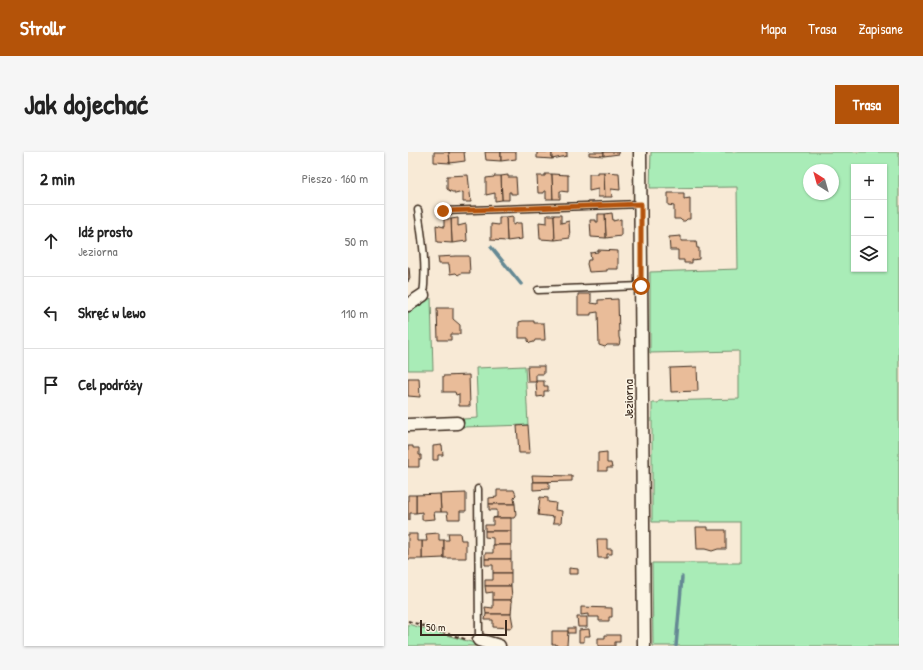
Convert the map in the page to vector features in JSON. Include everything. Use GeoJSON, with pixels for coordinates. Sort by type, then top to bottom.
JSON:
{"type":"FeatureCollection","features":[{"type":"Feature","properties":{"kind":"street","name":"Jeziorna"},"geometry":{"type":"LineString","coordinates":[[640,152],[644,646]]}},
{"type":"Feature","properties":{"kind":"street"},"geometry":{"type":"LineString","coordinates":[[408,305],[423,295]]}},
{"type":"Feature","properties":{"kind":"street"},"geometry":{"type":"LineString","coordinates":[[408,425],[457,423]]}},
{"type":"Feature","properties":{"kind":"street"},"geometry":{"type":"LineString","coordinates":[[479,640],[500,646]]}},
{"type":"Feature","properties":{"kind":"lane"},"geometry":{"type":"LineString","coordinates":[[443,211],[641,204]]}},
{"type":"Feature","properties":{"kind":"lane"},"geometry":{"type":"LineString","coordinates":[[418,210],[424,266],[423,295]]}},
{"type":"Feature","properties":{"kind":"lane"},"geometry":{"type":"LineString","coordinates":[[538,290],[641,286]]}},
{"type":"Feature","properties":{"kind":"lane"},"geometry":{"type":"LineString","coordinates":[[478,490],[479,640]]}},
{"type":"Feature","properties":{"kind":"path"},"geometry":{"type":"LineString","coordinates":[[408,621],[469,640],[479,640]]}},
{"type":"Feature","properties":{"kind":"green space"},"geometry":{"type":"Polygon","coordinates":[[[651,152],[899,152],[899,646],[653,646],[652,563],[740,563],[740,522],[652,522],[652,403],[658,403],[659,401],[739,399],[739,351],[650,353],[650,272],[738,269],[737,187],[650,188],[651,152]]]}},
{"type":"Feature","properties":{"kind":"green space"},"geometry":{"type":"Polygon","coordinates":[[[431,298],[433,370],[408,370],[408,313],[431,298]]]}},
{"type":"Feature","properties":{"kind":"green space"},"geometry":{"type":"Polygon","coordinates":[[[525,366],[528,425],[463,427],[463,419],[478,418],[476,368],[525,366]]]}},
{"type":"Feature","properties":{"kind":"green space"},"geometry":{"type":"Polygon","coordinates":[[[408,624],[485,646],[408,646],[408,624]]]}},
{"type":"Feature","properties":{"kind":"building"},"geometry":{"type":"Polygon","coordinates":[[[434,152],[449,152],[450,163],[434,162],[434,152]]]}},
{"type":"Feature","properties":{"kind":"building"},"geometry":{"type":"Polygon","coordinates":[[[449,152],[464,152],[465,161],[450,163],[449,152]]]}},
{"type":"Feature","properties":{"kind":"building"},"geometry":{"type":"Polygon","coordinates":[[[485,152],[501,152],[501,161],[486,160],[485,152]]]}},
{"type":"Feature","properties":{"kind":"building"},"geometry":{"type":"Polygon","coordinates":[[[501,152],[516,152],[516,159],[501,161],[501,152]]]}},
{"type":"Feature","properties":{"kind":"building"},"geometry":{"type":"Polygon","coordinates":[[[537,152],[552,152],[552,159],[537,158],[537,152]]]}},
{"type":"Feature","properties":{"kind":"building"},"geometry":{"type":"Polygon","coordinates":[[[552,152],[567,152],[567,156],[552,159],[552,152]]]}},
{"type":"Feature","properties":{"kind":"building"},"geometry":{"type":"Polygon","coordinates":[[[589,152],[604,152],[604,156],[589,155],[589,152]]]}},
{"type":"Feature","properties":{"kind":"building"},"geometry":{"type":"Polygon","coordinates":[[[604,152],[619,152],[619,154],[604,156],[604,152]]]}},
{"type":"Feature","properties":{"kind":"building"},"geometry":{"type":"Polygon","coordinates":[[[597,172],[604,172],[605,197],[598,197],[598,189],[589,191],[589,174],[597,174],[597,172]]]}},
{"type":"Feature","properties":{"kind":"building"},"geometry":{"type":"Polygon","coordinates":[[[604,172],[619,173],[620,190],[611,189],[612,197],[605,197],[604,172]]]}},
{"type":"Feature","properties":{"kind":"building"},"geometry":{"type":"Polygon","coordinates":[[[545,174],[552,174],[553,199],[546,199],[546,191],[544,191],[544,193],[538,193],[537,176],[545,176],[545,174]]]}},
{"type":"Feature","properties":{"kind":"building"},"geometry":{"type":"Polygon","coordinates":[[[552,174],[568,175],[568,192],[560,191],[560,199],[553,199],[552,174]]]}},
{"type":"Feature","properties":{"kind":"building"},"geometry":{"type":"Polygon","coordinates":[[[468,175],[471,202],[463,202],[463,192],[455,194],[455,192],[447,189],[447,176],[468,175]]]}},
{"type":"Feature","properties":{"kind":"building"},"geometry":{"type":"Polygon","coordinates":[[[508,175],[508,177],[516,177],[517,194],[511,194],[511,192],[509,192],[509,200],[502,200],[501,176],[508,175]]]}},
{"type":"Feature","properties":{"kind":"building"},"geometry":{"type":"Polygon","coordinates":[[[501,176],[502,200],[495,201],[495,193],[486,195],[486,178],[501,176]]]}},
{"type":"Feature","properties":{"kind":"building"},"geometry":{"type":"Polygon","coordinates":[[[668,193],[684,193],[684,199],[690,198],[690,219],[682,221],[680,219],[674,219],[674,206],[668,205],[668,193]]]}},
{"type":"Feature","properties":{"kind":"building"},"geometry":{"type":"Polygon","coordinates":[[[612,213],[613,221],[621,219],[621,236],[606,238],[605,214],[612,213]]]}},
{"type":"Feature","properties":{"kind":"building"},"geometry":{"type":"Polygon","coordinates":[[[598,214],[605,214],[606,238],[591,237],[590,220],[596,220],[596,222],[598,222],[598,214]]]}},
{"type":"Feature","properties":{"kind":"building"},"geometry":{"type":"Polygon","coordinates":[[[547,215],[554,215],[555,240],[540,239],[539,222],[547,223],[547,215]]]}},
{"type":"Feature","properties":{"kind":"building"},"geometry":{"type":"Polygon","coordinates":[[[554,215],[561,215],[561,223],[569,221],[570,238],[555,240],[554,215]]]}},
{"type":"Feature","properties":{"kind":"building"},"geometry":{"type":"Polygon","coordinates":[[[513,216],[513,225],[516,223],[521,223],[522,239],[507,241],[506,217],[513,216]]]}},
{"type":"Feature","properties":{"kind":"building"},"geometry":{"type":"Polygon","coordinates":[[[499,217],[506,217],[507,241],[491,240],[491,224],[499,225],[499,217]]]}},
{"type":"Feature","properties":{"kind":"building"},"geometry":{"type":"Polygon","coordinates":[[[458,218],[458,226],[466,224],[467,241],[452,243],[451,219],[458,218]]]}},
{"type":"Feature","properties":{"kind":"building"},"geometry":{"type":"Polygon","coordinates":[[[444,219],[451,219],[452,243],[437,242],[436,225],[444,227],[444,219]]]}},
{"type":"Feature","properties":{"kind":"building"},"geometry":{"type":"Polygon","coordinates":[[[681,236],[681,241],[696,241],[697,248],[699,248],[699,259],[692,260],[692,263],[684,263],[684,260],[678,260],[678,250],[670,250],[669,237],[681,236]]]}},
{"type":"Feature","properties":{"kind":"building"},"geometry":{"type":"Polygon","coordinates":[[[598,250],[618,251],[618,269],[589,272],[587,264],[588,260],[591,260],[590,253],[598,252],[598,250]]]}},
{"type":"Feature","properties":{"kind":"building"},"geometry":{"type":"Polygon","coordinates":[[[469,256],[470,273],[461,273],[458,275],[456,273],[450,274],[449,264],[439,264],[438,257],[469,256]]]}},
{"type":"Feature","properties":{"kind":"building"},"geometry":{"type":"Polygon","coordinates":[[[409,267],[410,279],[408,279],[409,267]]]}},
{"type":"Feature","properties":{"kind":"building"},"geometry":{"type":"Polygon","coordinates":[[[578,294],[591,294],[591,303],[598,304],[598,300],[618,299],[619,345],[607,345],[605,347],[599,345],[598,312],[591,313],[591,315],[578,315],[578,294]]]}},
{"type":"Feature","properties":{"kind":"building"},"geometry":{"type":"Polygon","coordinates":[[[437,308],[453,308],[453,319],[460,325],[460,334],[451,334],[451,340],[438,340],[437,308]]]}},
{"type":"Feature","properties":{"kind":"building"},"geometry":{"type":"Polygon","coordinates":[[[519,322],[544,323],[545,340],[535,340],[534,342],[530,343],[528,338],[519,338],[519,322]]]}},
{"type":"Feature","properties":{"kind":"building"},"geometry":{"type":"Polygon","coordinates":[[[527,366],[544,366],[544,374],[536,374],[536,382],[528,382],[527,366]]]}},
{"type":"Feature","properties":{"kind":"building"},"geometry":{"type":"Polygon","coordinates":[[[697,367],[698,391],[671,392],[670,368],[697,367]]]}},
{"type":"Feature","properties":{"kind":"building"},"geometry":{"type":"Polygon","coordinates":[[[469,375],[470,406],[459,406],[459,394],[456,395],[455,392],[443,392],[443,376],[469,375]]]}},
{"type":"Feature","properties":{"kind":"building"},"geometry":{"type":"Polygon","coordinates":[[[408,378],[419,378],[420,397],[408,396],[408,378]]]}},
{"type":"Feature","properties":{"kind":"building"},"geometry":{"type":"Polygon","coordinates":[[[536,381],[544,381],[544,386],[548,386],[548,391],[544,391],[544,396],[537,397],[536,381]]]}},
{"type":"Feature","properties":{"kind":"building"},"geometry":{"type":"Polygon","coordinates":[[[528,425],[530,453],[519,453],[517,426],[528,425]]]}},
{"type":"Feature","properties":{"kind":"building"},"geometry":{"type":"Polygon","coordinates":[[[442,445],[443,455],[438,455],[438,460],[433,460],[433,446],[442,445]]]}},
{"type":"Feature","properties":{"kind":"building"},"geometry":{"type":"Polygon","coordinates":[[[408,446],[419,448],[421,460],[419,460],[419,467],[408,467],[408,446]]]}},
{"type":"Feature","properties":{"kind":"building"},"geometry":{"type":"Polygon","coordinates":[[[607,452],[607,463],[611,463],[612,468],[607,468],[607,471],[598,471],[598,453],[607,452]]]}},
{"type":"Feature","properties":{"kind":"building"},"geometry":{"type":"Polygon","coordinates":[[[532,475],[572,476],[572,481],[533,482],[532,475]]]}},
{"type":"Feature","properties":{"kind":"building"},"geometry":{"type":"Polygon","coordinates":[[[533,482],[549,482],[549,489],[533,490],[533,482]]]}},
{"type":"Feature","properties":{"kind":"building"},"geometry":{"type":"Polygon","coordinates":[[[497,490],[514,490],[516,495],[514,497],[515,504],[489,504],[489,498],[497,497],[497,490]]]}},
{"type":"Feature","properties":{"kind":"building"},"geometry":{"type":"Polygon","coordinates":[[[466,493],[466,511],[460,511],[460,519],[448,519],[447,512],[441,512],[440,494],[466,493]]]}},
{"type":"Feature","properties":{"kind":"building"},"geometry":{"type":"Polygon","coordinates":[[[440,494],[441,512],[434,512],[435,519],[422,520],[422,512],[416,513],[416,495],[440,494]]]}},
{"type":"Feature","properties":{"kind":"building"},"geometry":{"type":"Polygon","coordinates":[[[408,495],[416,495],[416,513],[410,513],[410,520],[408,520],[408,495]]]}},
{"type":"Feature","properties":{"kind":"building"},"geometry":{"type":"Polygon","coordinates":[[[540,497],[548,498],[548,502],[556,503],[555,510],[562,511],[561,523],[553,523],[554,517],[538,515],[540,497]]]}},
{"type":"Feature","properties":{"kind":"building"},"geometry":{"type":"Polygon","coordinates":[[[489,504],[515,504],[516,515],[514,518],[493,518],[497,517],[497,510],[489,510],[489,504]]]}},
{"type":"Feature","properties":{"kind":"building"},"geometry":{"type":"Polygon","coordinates":[[[493,518],[511,518],[511,531],[485,531],[485,525],[493,525],[493,518]]]}},
{"type":"Feature","properties":{"kind":"building"},"geometry":{"type":"Polygon","coordinates":[[[696,527],[708,527],[708,530],[726,530],[726,549],[712,551],[697,549],[696,527]]]}},
{"type":"Feature","properties":{"kind":"building"},"geometry":{"type":"Polygon","coordinates":[[[485,531],[511,531],[511,545],[493,545],[493,538],[485,537],[485,531]]]}},
{"type":"Feature","properties":{"kind":"building"},"geometry":{"type":"Polygon","coordinates":[[[439,533],[439,540],[444,540],[444,558],[422,559],[422,541],[427,541],[426,534],[439,533]]]}},
{"type":"Feature","properties":{"kind":"building"},"geometry":{"type":"Polygon","coordinates":[[[448,533],[460,533],[461,540],[466,540],[466,558],[444,558],[444,540],[449,540],[448,533]]]}},
{"type":"Feature","properties":{"kind":"building"},"geometry":{"type":"Polygon","coordinates":[[[408,534],[417,534],[417,541],[422,541],[422,559],[408,559],[408,534]]]}},
{"type":"Feature","properties":{"kind":"building"},"geometry":{"type":"Polygon","coordinates":[[[597,539],[607,539],[607,549],[612,549],[612,554],[607,554],[607,558],[598,558],[597,539]]]}},
{"type":"Feature","properties":{"kind":"building"},"geometry":{"type":"Polygon","coordinates":[[[493,545],[511,545],[511,559],[485,559],[485,553],[493,553],[493,545]]]}},
{"type":"Feature","properties":{"kind":"building"},"geometry":{"type":"Polygon","coordinates":[[[485,559],[511,559],[511,573],[493,573],[493,565],[485,565],[485,559]]]}},
{"type":"Feature","properties":{"kind":"building"},"geometry":{"type":"Polygon","coordinates":[[[569,568],[578,569],[578,574],[569,574],[569,568]]]}},
{"type":"Feature","properties":{"kind":"building"},"geometry":{"type":"Polygon","coordinates":[[[493,573],[511,573],[511,586],[485,586],[485,580],[493,580],[493,573]]]}},
{"type":"Feature","properties":{"kind":"building"},"geometry":{"type":"Polygon","coordinates":[[[485,586],[511,586],[511,600],[493,600],[493,592],[486,593],[485,586]]]}},
{"type":"Feature","properties":{"kind":"building"},"geometry":{"type":"Polygon","coordinates":[[[493,600],[511,600],[511,614],[486,614],[485,607],[493,608],[493,600]]]}},
{"type":"Feature","properties":{"kind":"building"},"geometry":{"type":"Polygon","coordinates":[[[581,607],[612,608],[612,617],[609,617],[609,621],[599,621],[599,617],[588,617],[588,614],[581,615],[581,607]]]}},
{"type":"Feature","properties":{"kind":"building"},"geometry":{"type":"Polygon","coordinates":[[[486,614],[511,614],[513,625],[511,628],[493,627],[493,620],[485,620],[486,614]]]}},
{"type":"Feature","properties":{"kind":"building"},"geometry":{"type":"Polygon","coordinates":[[[577,617],[587,617],[587,627],[578,627],[577,617]]]}},
{"type":"Feature","properties":{"kind":"building"},"geometry":{"type":"Polygon","coordinates":[[[568,628],[575,628],[575,633],[568,633],[568,628]]]}},
{"type":"Feature","properties":{"kind":"building"},"geometry":{"type":"Polygon","coordinates":[[[589,629],[590,636],[584,636],[584,642],[579,642],[579,630],[589,629]]]}},
{"type":"Feature","properties":{"kind":"building"},"geometry":{"type":"Polygon","coordinates":[[[552,631],[568,631],[567,645],[556,646],[556,644],[552,644],[552,631]]]}},
{"type":"Feature","properties":{"kind":"building"},"geometry":{"type":"Polygon","coordinates":[[[605,635],[620,635],[620,642],[615,642],[615,646],[598,646],[598,638],[605,638],[605,635]]]}},
{"type":"Feature","properties":{"kind":"waterway"},"geometry":{"type":"LineString","coordinates":[[491,247],[521,284]]}},
{"type":"Feature","properties":{"kind":"waterway"},"geometry":{"type":"LineString","coordinates":[[676,646],[682,577]]}},
{"type":"Feature","properties":{"kind":"route"},"geometry":{"type":"LineString","coordinates":[[443,211],[641,204],[641,286]]}}]}
